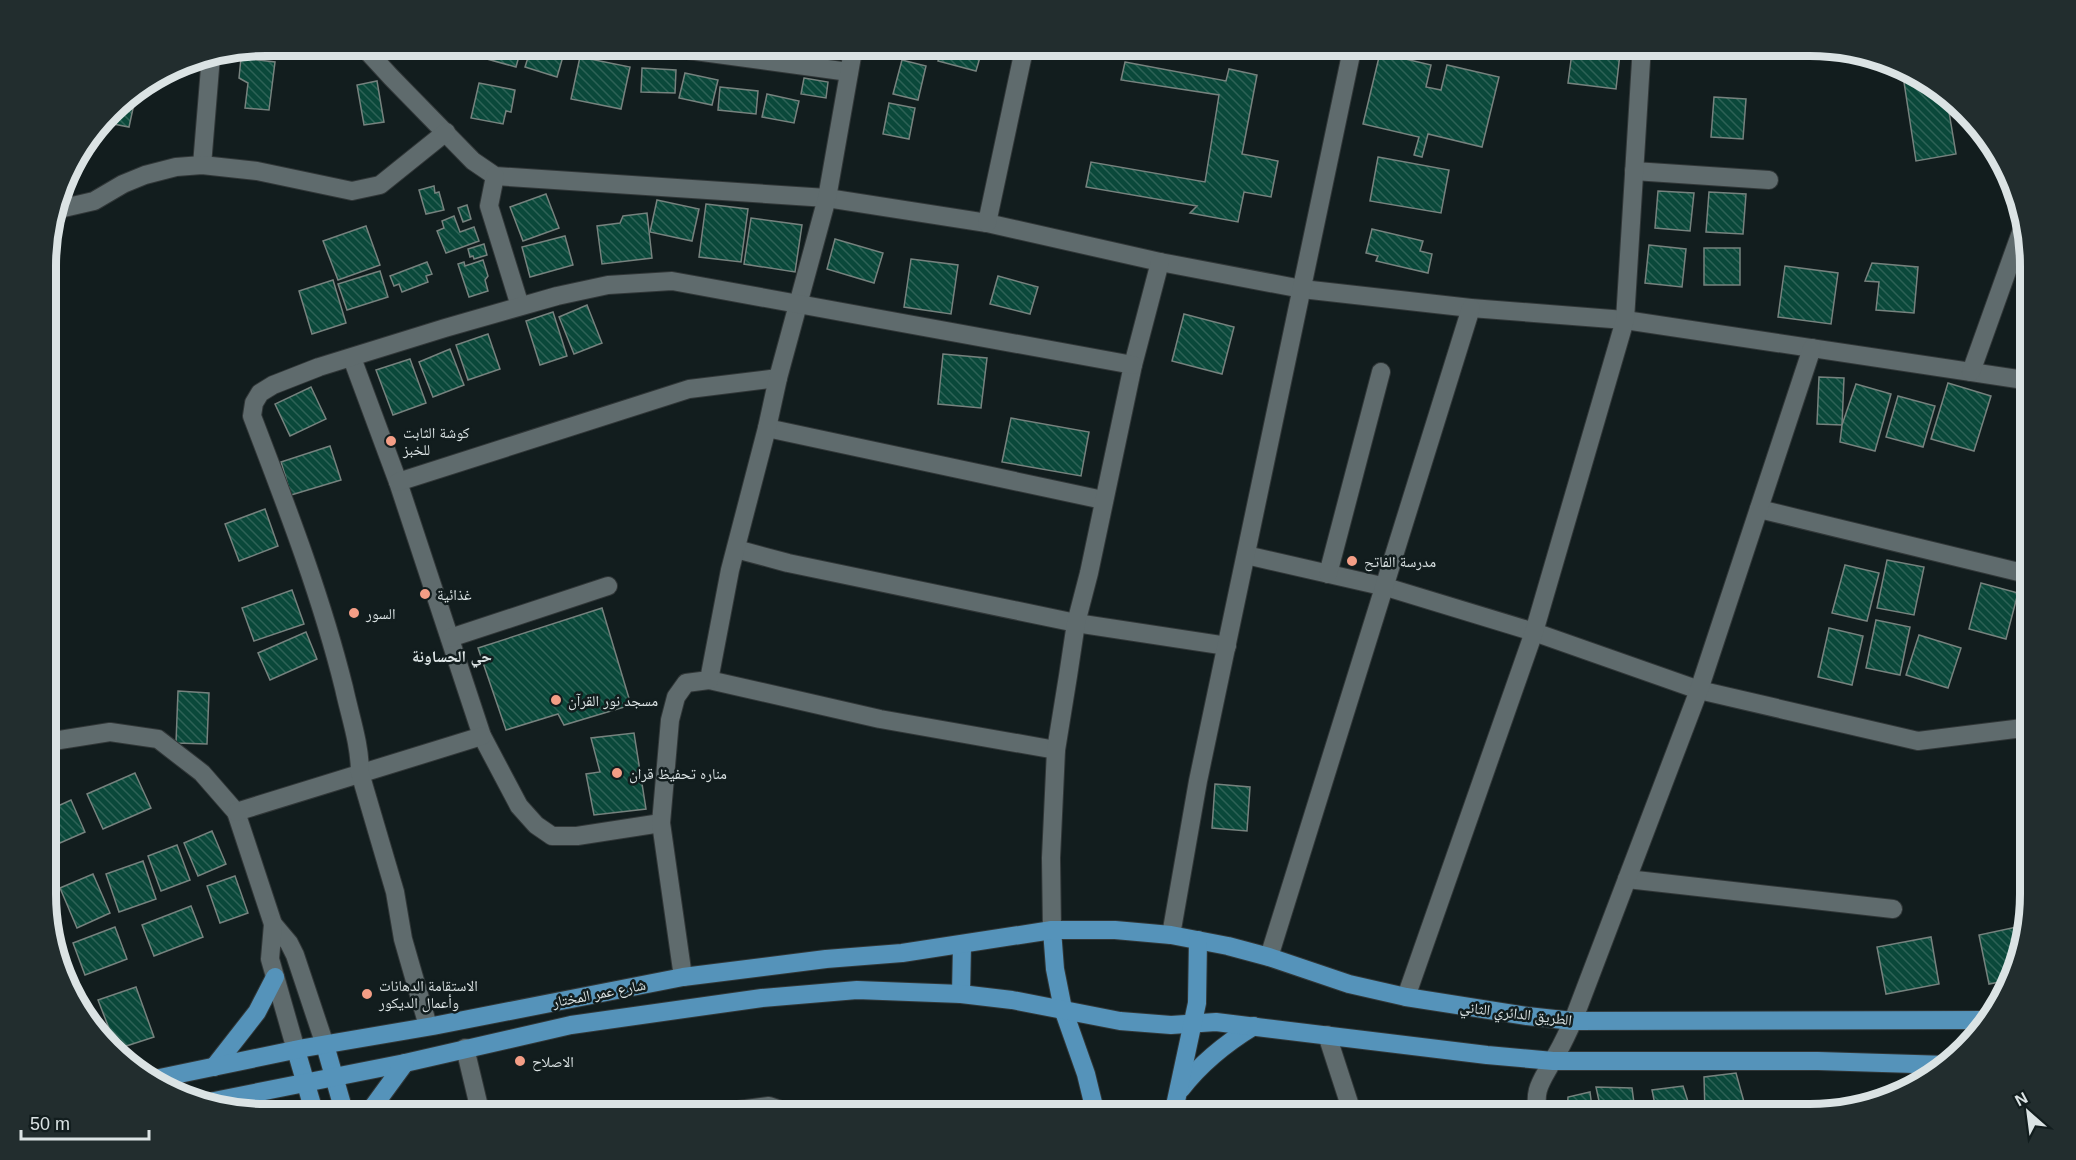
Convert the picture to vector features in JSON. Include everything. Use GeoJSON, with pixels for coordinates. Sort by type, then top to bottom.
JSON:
{"type":"FeatureCollection","features":[{"type":"Feature","properties":{"kind":"main road","name":"الطريق الدائري الثاني"},"geometry":{"type":"LineString","coordinates":[[1052,930],[1115,930],[1171,935],[1269,957],[1349,984],[1406,998],[1573,1021],[1978,1020]]}},
{"type":"Feature","properties":{"kind":"main road","name":"شارع عمر المختار"},"geometry":{"type":"LineString","coordinates":[[162,1077],[683,977],[962,945],[1052,930]]}},
{"type":"Feature","properties":{"kind":"main road"},"geometry":{"type":"LineString","coordinates":[[1052,930],[1055,969],[1063,1009],[1086,1074],[1093,1104]]}},
{"type":"Feature","properties":{"kind":"main road"},"geometry":{"type":"LineString","coordinates":[[1176,1104],[1194,1024],[1198,982],[1198,940]]}},
{"type":"Feature","properties":{"kind":"main road"},"geometry":{"type":"LineString","coordinates":[[961,994],[962,945]]}},
{"type":"Feature","properties":{"kind":"main road"},"geometry":{"type":"LineString","coordinates":[[214,1066],[257,1012],[275,977]]}},
{"type":"Feature","properties":{"kind":"main road","name":"شارع عمر المختار"},"geometry":{"type":"LineString","coordinates":[[223,1100],[405,1063],[571,1025],[762,998],[857,990],[961,994],[1063,1009]]}},
{"type":"Feature","properties":{"kind":"main road"},"geometry":{"type":"LineString","coordinates":[[1063,1009],[1120,1021],[1148,1024],[1216,1022],[1553,1061],[1933,1065]]}},
{"type":"Feature","properties":{"kind":"main road"},"geometry":{"type":"LineString","coordinates":[[1178,1093],[1204,1062],[1254,1026]]}},
{"type":"Feature","properties":{"kind":"main road"},"geometry":{"type":"LineString","coordinates":[[325,1045],[342,1104]]}},
{"type":"Feature","properties":{"kind":"main road"},"geometry":{"type":"LineString","coordinates":[[296,1050],[312,1104]]}},
{"type":"Feature","properties":{"kind":"main road"},"geometry":{"type":"LineString","coordinates":[[375,1104],[405,1063]]}},
{"type":"Feature","properties":{"kind":"main road"},"geometry":{"type":"LineString","coordinates":[[235,1098],[249,1103]]}},
{"type":"Feature","properties":{"kind":"street"},"geometry":{"type":"LineString","coordinates":[[372,56],[473,161],[495,176],[827,198],[987,223],[1160,262],[1302,289],[1471,308],[1625,320],[2020,379]]}},
{"type":"Feature","properties":{"kind":"street"},"geometry":{"type":"LineString","coordinates":[[732,56],[849,72]]}},
{"type":"Feature","properties":{"kind":"street"},"geometry":{"type":"LineString","coordinates":[[709,680],[736,549],[778,378],[827,198],[852,56]]}},
{"type":"Feature","properties":{"kind":"street"},"geometry":{"type":"LineString","coordinates":[[987,223],[1023,56]]}},
{"type":"Feature","properties":{"kind":"street"},"geometry":{"type":"LineString","coordinates":[[1171,935],[1198,781],[1351,56]]}},
{"type":"Feature","properties":{"kind":"street"},"geometry":{"type":"LineString","coordinates":[[1406,998],[1534,632],[1625,320],[1641,56]]}},
{"type":"Feature","properties":{"kind":"street"},"geometry":{"type":"LineString","coordinates":[[202,165],[210,64]]}},
{"type":"Feature","properties":{"kind":"street"},"geometry":{"type":"LineString","coordinates":[[64,208],[93,201],[123,184],[146,175],[176,167],[202,165],[257,171],[352,191],[380,185],[446,132]]}},
{"type":"Feature","properties":{"kind":"street"},"geometry":{"type":"LineString","coordinates":[[1634,171],[1769,180]]}},
{"type":"Feature","properties":{"kind":"street"},"geometry":{"type":"LineString","coordinates":[[495,176],[489,206],[520,306]]}},
{"type":"Feature","properties":{"kind":"street"},"geometry":{"type":"LineString","coordinates":[[1971,372],[2018,240]]}},
{"type":"Feature","properties":{"kind":"street"},"geometry":{"type":"LineString","coordinates":[[1052,930],[1051,858],[1056,750],[1076,623],[1089,573],[1133,365],[1160,262]]}},
{"type":"Feature","properties":{"kind":"street"},"geometry":{"type":"LineString","coordinates":[[428,1026],[403,939],[395,892],[360,773],[360,753],[337,662],[296,532],[252,416],[254,403],[260,393],[273,385],[319,367],[520,306],[608,285],[672,281],[1133,365]]}},
{"type":"Feature","properties":{"kind":"street"},"geometry":{"type":"LineString","coordinates":[[1269,957],[1471,308]]}},
{"type":"Feature","properties":{"kind":"street"},"geometry":{"type":"LineString","coordinates":[[1538,1104],[1540,1080],[1553,1061],[1573,1021],[1699,690],[1812,348]]}},
{"type":"Feature","properties":{"kind":"street"},"geometry":{"type":"LineString","coordinates":[[352,358],[398,482],[482,736],[519,806],[536,825],[552,836],[577,836],[661,823]]}},
{"type":"Feature","properties":{"kind":"street"},"geometry":{"type":"LineString","coordinates":[[1328,574],[1380,372]]}},
{"type":"Feature","properties":{"kind":"street"},"geometry":{"type":"LineString","coordinates":[[398,482],[689,388],[778,378]]}},
{"type":"Feature","properties":{"kind":"street"},"geometry":{"type":"LineString","coordinates":[[767,428],[1103,500]]}},
{"type":"Feature","properties":{"kind":"street"},"geometry":{"type":"LineString","coordinates":[[1759,509],[2020,572]]}},
{"type":"Feature","properties":{"kind":"street"},"geometry":{"type":"LineString","coordinates":[[736,549],[788,563],[1076,623],[1227,646]]}},
{"type":"Feature","properties":{"kind":"street"},"geometry":{"type":"LineString","coordinates":[[1246,555],[1386,587],[1534,632],[1699,690],[1918,741],[2020,729]]}},
{"type":"Feature","properties":{"kind":"street"},"geometry":{"type":"LineString","coordinates":[[450,638],[608,586]]}},
{"type":"Feature","properties":{"kind":"street"},"geometry":{"type":"LineString","coordinates":[[683,977],[661,823],[670,720],[676,697],[686,683],[709,680],[880,719],[1056,750]]}},
{"type":"Feature","properties":{"kind":"street"},"geometry":{"type":"LineString","coordinates":[[56,741],[110,732],[158,739],[202,773],[236,812],[273,924],[289,943],[295,955],[325,1045]]}},
{"type":"Feature","properties":{"kind":"street"},"geometry":{"type":"LineString","coordinates":[[236,812],[482,736]]}},
{"type":"Feature","properties":{"kind":"street"},"geometry":{"type":"LineString","coordinates":[[1627,879],[1893,909]]}},
{"type":"Feature","properties":{"kind":"street"},"geometry":{"type":"LineString","coordinates":[[273,924],[270,959],[296,1050]]}},
{"type":"Feature","properties":{"kind":"street"},"geometry":{"type":"LineString","coordinates":[[1327,1035],[1349,1104]]}},
{"type":"Feature","properties":{"kind":"street"},"geometry":{"type":"LineString","coordinates":[[465,1048],[479,1104]]}},
{"type":"Feature","properties":{"kind":"building"},"geometry":{"type":"Polygon","coordinates":[[[476,56],[519,56],[516,67],[476,56]]]}},
{"type":"Feature","properties":{"kind":"building"},"geometry":{"type":"Polygon","coordinates":[[[528,56],[563,56],[557,77],[525,67],[528,56]]]}},
{"type":"Feature","properties":{"kind":"building"},"geometry":{"type":"Polygon","coordinates":[[[940,56],[980,56],[976,71],[938,61],[940,56]]]}},
{"type":"Feature","properties":{"kind":"building"},"geometry":{"type":"Polygon","coordinates":[[[1379,56],[1393,56],[1431,65],[1426,87],[1441,90],[1447,65],[1499,77],[1482,147],[1428,134],[1422,157],[1414,155],[1419,137],[1363,124],[1379,56]]]}},
{"type":"Feature","properties":{"kind":"building"},"geometry":{"type":"Polygon","coordinates":[[[1572,56],[1620,56],[1616,89],[1568,83],[1572,56]]]}},
{"type":"Feature","properties":{"kind":"building"},"geometry":{"type":"Polygon","coordinates":[[[580,57],[630,67],[621,109],[571,99],[580,57]]]}},
{"type":"Feature","properties":{"kind":"building"},"geometry":{"type":"Polygon","coordinates":[[[241,58],[275,62],[269,110],[245,108],[248,83],[239,78],[241,58]]]}},
{"type":"Feature","properties":{"kind":"building"},"geometry":{"type":"Polygon","coordinates":[[[902,60],[926,66],[918,100],[893,94],[902,60]]]}},
{"type":"Feature","properties":{"kind":"building"},"geometry":{"type":"Polygon","coordinates":[[[1125,62],[1226,81],[1229,69],[1257,75],[1242,154],[1278,161],[1271,197],[1244,192],[1238,222],[1190,213],[1197,206],[1086,187],[1091,162],[1205,182],[1219,95],[1121,80],[1125,62]]]}},
{"type":"Feature","properties":{"kind":"building"},"geometry":{"type":"Polygon","coordinates":[[[642,68],[676,70],[675,93],[641,92],[642,68]]]}},
{"type":"Feature","properties":{"kind":"building"},"geometry":{"type":"Polygon","coordinates":[[[685,73],[718,80],[712,105],[679,98],[685,73]]]}},
{"type":"Feature","properties":{"kind":"building"},"geometry":{"type":"Polygon","coordinates":[[[804,78],[828,82],[826,98],[801,94],[804,78]]]}},
{"type":"Feature","properties":{"kind":"building"},"geometry":{"type":"Polygon","coordinates":[[[377,81],[384,122],[364,125],[357,85],[377,81]]]}},
{"type":"Feature","properties":{"kind":"building"},"geometry":{"type":"Polygon","coordinates":[[[1910,81],[1916,84],[1948,108],[1956,154],[1916,161],[1904,82],[1910,81]]]}},
{"type":"Feature","properties":{"kind":"building"},"geometry":{"type":"Polygon","coordinates":[[[479,83],[515,90],[511,112],[506,111],[503,124],[471,118],[479,83]]]}},
{"type":"Feature","properties":{"kind":"building"},"geometry":{"type":"Polygon","coordinates":[[[720,87],[758,91],[756,114],[718,110],[720,87]]]}},
{"type":"Feature","properties":{"kind":"building"},"geometry":{"type":"Polygon","coordinates":[[[767,94],[799,101],[794,123],[762,117],[767,94]]]}},
{"type":"Feature","properties":{"kind":"building"},"geometry":{"type":"Polygon","coordinates":[[[1714,97],[1746,99],[1743,139],[1711,137],[1714,97]]]}},
{"type":"Feature","properties":{"kind":"building"},"geometry":{"type":"Polygon","coordinates":[[[134,102],[129,127],[111,124],[134,102]]]}},
{"type":"Feature","properties":{"kind":"building"},"geometry":{"type":"Polygon","coordinates":[[[889,103],[915,108],[909,139],[883,134],[889,103]]]}},
{"type":"Feature","properties":{"kind":"building"},"geometry":{"type":"Polygon","coordinates":[[[1378,157],[1449,170],[1441,213],[1370,201],[1378,157]]]}},
{"type":"Feature","properties":{"kind":"building"},"geometry":{"type":"Polygon","coordinates":[[[434,186],[435,193],[439,192],[444,210],[426,214],[419,190],[434,186]]]}},
{"type":"Feature","properties":{"kind":"building"},"geometry":{"type":"Polygon","coordinates":[[[1658,191],[1694,193],[1690,231],[1655,228],[1658,191]]]}},
{"type":"Feature","properties":{"kind":"building"},"geometry":{"type":"Polygon","coordinates":[[[1709,192],[1746,194],[1743,234],[1706,232],[1709,192]]]}},
{"type":"Feature","properties":{"kind":"building"},"geometry":{"type":"Polygon","coordinates":[[[546,194],[559,228],[523,241],[510,207],[546,194]]]}},
{"type":"Feature","properties":{"kind":"building"},"geometry":{"type":"Polygon","coordinates":[[[657,200],[699,209],[692,241],[650,232],[657,200]]]}},
{"type":"Feature","properties":{"kind":"building"},"geometry":{"type":"Polygon","coordinates":[[[706,204],[748,209],[741,262],[699,257],[706,204]]]}},
{"type":"Feature","properties":{"kind":"building"},"geometry":{"type":"Polygon","coordinates":[[[467,205],[471,219],[463,222],[458,208],[467,205]]]}},
{"type":"Feature","properties":{"kind":"building"},"geometry":{"type":"Polygon","coordinates":[[[647,213],[652,258],[602,264],[597,226],[620,223],[623,216],[647,213]]]}},
{"type":"Feature","properties":{"kind":"building"},"geometry":{"type":"Polygon","coordinates":[[[454,216],[460,232],[474,227],[479,241],[446,253],[437,231],[444,228],[442,221],[454,216]]]}},
{"type":"Feature","properties":{"kind":"building"},"geometry":{"type":"Polygon","coordinates":[[[751,218],[802,225],[795,272],[744,264],[751,218]]]}},
{"type":"Feature","properties":{"kind":"building"},"geometry":{"type":"Polygon","coordinates":[[[366,226],[380,265],[338,280],[323,241],[366,226]]]}},
{"type":"Feature","properties":{"kind":"building"},"geometry":{"type":"Polygon","coordinates":[[[1372,229],[1423,241],[1420,251],[1432,254],[1428,273],[1376,261],[1378,256],[1366,253],[1372,229]]]}},
{"type":"Feature","properties":{"kind":"building"},"geometry":{"type":"Polygon","coordinates":[[[565,236],[573,265],[530,277],[522,247],[565,236]]]}},
{"type":"Feature","properties":{"kind":"building"},"geometry":{"type":"Polygon","coordinates":[[[835,239],[883,253],[874,283],[827,269],[835,239]]]}},
{"type":"Feature","properties":{"kind":"building"},"geometry":{"type":"Polygon","coordinates":[[[484,244],[487,255],[474,259],[473,256],[470,257],[468,249],[484,244]]]}},
{"type":"Feature","properties":{"kind":"building"},"geometry":{"type":"Polygon","coordinates":[[[1649,245],[1686,249],[1682,287],[1645,283],[1649,245]]]}},
{"type":"Feature","properties":{"kind":"building"},"geometry":{"type":"Polygon","coordinates":[[[1704,248],[1740,248],[1740,285],[1704,285],[1704,248]]]}},
{"type":"Feature","properties":{"kind":"building"},"geometry":{"type":"Polygon","coordinates":[[[911,259],[958,265],[951,314],[904,307],[911,259]]]}},
{"type":"Feature","properties":{"kind":"building"},"geometry":{"type":"Polygon","coordinates":[[[483,260],[488,276],[485,280],[488,291],[469,297],[458,264],[464,262],[465,266],[483,260]]]}},
{"type":"Feature","properties":{"kind":"building"},"geometry":{"type":"Polygon","coordinates":[[[427,262],[432,274],[426,276],[428,282],[402,292],[399,284],[394,286],[390,276],[427,262]]]}},
{"type":"Feature","properties":{"kind":"building"},"geometry":{"type":"Polygon","coordinates":[[[1872,263],[1918,267],[1914,313],[1876,310],[1879,282],[1865,281],[1872,263]]]}},
{"type":"Feature","properties":{"kind":"building"},"geometry":{"type":"Polygon","coordinates":[[[1785,266],[1838,273],[1831,324],[1778,317],[1785,266]]]}},
{"type":"Feature","properties":{"kind":"building"},"geometry":{"type":"Polygon","coordinates":[[[380,271],[388,297],[347,310],[338,284],[380,271]]]}},
{"type":"Feature","properties":{"kind":"building"},"geometry":{"type":"Polygon","coordinates":[[[998,276],[1038,287],[1030,314],[990,304],[998,276]]]}},
{"type":"Feature","properties":{"kind":"building"},"geometry":{"type":"Polygon","coordinates":[[[333,280],[346,323],[312,334],[299,291],[333,280]]]}},
{"type":"Feature","properties":{"kind":"building"},"geometry":{"type":"Polygon","coordinates":[[[587,305],[602,343],[574,354],[559,317],[587,305]]]}},
{"type":"Feature","properties":{"kind":"building"},"geometry":{"type":"Polygon","coordinates":[[[553,312],[567,356],[540,365],[526,321],[553,312]]]}},
{"type":"Feature","properties":{"kind":"building"},"geometry":{"type":"Polygon","coordinates":[[[1184,314],[1234,327],[1222,374],[1172,361],[1184,314]]]}},
{"type":"Feature","properties":{"kind":"building"},"geometry":{"type":"Polygon","coordinates":[[[488,334],[500,369],[468,380],[456,345],[488,334]]]}},
{"type":"Feature","properties":{"kind":"building"},"geometry":{"type":"Polygon","coordinates":[[[450,349],[464,385],[433,397],[419,362],[450,349]]]}},
{"type":"Feature","properties":{"kind":"building"},"geometry":{"type":"Polygon","coordinates":[[[943,354],[987,358],[981,408],[938,404],[943,354]]]}},
{"type":"Feature","properties":{"kind":"building"},"geometry":{"type":"Polygon","coordinates":[[[410,359],[426,403],[393,415],[376,370],[410,359]]]}},
{"type":"Feature","properties":{"kind":"building"},"geometry":{"type":"Polygon","coordinates":[[[1819,377],[1844,378],[1842,425],[1817,424],[1819,377]]]}},
{"type":"Feature","properties":{"kind":"building"},"geometry":{"type":"Polygon","coordinates":[[[1948,383],[1991,396],[1974,451],[1931,439],[1948,383]]]}},
{"type":"Feature","properties":{"kind":"building"},"geometry":{"type":"Polygon","coordinates":[[[1856,384],[1891,394],[1875,451],[1840,442],[1842,425],[1856,384]]]}},
{"type":"Feature","properties":{"kind":"building"},"geometry":{"type":"Polygon","coordinates":[[[311,387],[326,419],[290,436],[275,404],[311,387]]]}},
{"type":"Feature","properties":{"kind":"building"},"geometry":{"type":"Polygon","coordinates":[[[1898,396],[1935,406],[1923,447],[1886,437],[1898,396]]]}},
{"type":"Feature","properties":{"kind":"building"},"geometry":{"type":"Polygon","coordinates":[[[1011,418],[1089,432],[1081,476],[1002,462],[1011,418]]]}},
{"type":"Feature","properties":{"kind":"building"},"geometry":{"type":"Polygon","coordinates":[[[330,446],[341,480],[291,495],[281,462],[330,446]]]}},
{"type":"Feature","properties":{"kind":"building"},"geometry":{"type":"Polygon","coordinates":[[[265,509],[278,546],[239,561],[225,524],[265,509]]]}},
{"type":"Feature","properties":{"kind":"building"},"geometry":{"type":"Polygon","coordinates":[[[1887,560],[1924,567],[1914,615],[1877,608],[1887,560]]]}},
{"type":"Feature","properties":{"kind":"building"},"geometry":{"type":"Polygon","coordinates":[[[1845,565],[1879,573],[1867,621],[1832,613],[1845,565]]]}},
{"type":"Feature","properties":{"kind":"building"},"geometry":{"type":"Polygon","coordinates":[[[1981,583],[2018,593],[2006,639],[1969,629],[1981,583]]]}},
{"type":"Feature","properties":{"kind":"building"},"geometry":{"type":"Polygon","coordinates":[[[292,590],[304,624],[254,641],[242,608],[292,590]]]}},
{"type":"Feature","properties":{"kind":"building"},"geometry":{"type":"Polygon","coordinates":[[[602,608],[631,705],[564,725],[558,714],[506,730],[478,648],[602,608]]]}},
{"type":"Feature","properties":{"kind":"building"},"geometry":{"type":"Polygon","coordinates":[[[1876,620],[1910,627],[1900,675],[1866,668],[1876,620]]]}},
{"type":"Feature","properties":{"kind":"building"},"geometry":{"type":"Polygon","coordinates":[[[1829,628],[1863,636],[1852,685],[1818,677],[1829,628]]]}},
{"type":"Feature","properties":{"kind":"building"},"geometry":{"type":"Polygon","coordinates":[[[306,632],[317,659],[270,680],[258,653],[306,632]]]}},
{"type":"Feature","properties":{"kind":"building"},"geometry":{"type":"Polygon","coordinates":[[[1919,635],[1961,648],[1948,688],[1906,675],[1919,635]]]}},
{"type":"Feature","properties":{"kind":"building"},"geometry":{"type":"Polygon","coordinates":[[[178,691],[209,693],[207,744],[176,743],[178,691]]]}},
{"type":"Feature","properties":{"kind":"building","name":"مناره تحفيظ قران"},"geometry":{"type":"Polygon","coordinates":[[[634,733],[646,809],[594,815],[586,774],[600,772],[591,738],[634,733]]]}},
{"type":"Feature","properties":{"kind":"building"},"geometry":{"type":"Polygon","coordinates":[[[135,773],[151,808],[103,829],[87,794],[135,773]]]}},
{"type":"Feature","properties":{"kind":"building"},"geometry":{"type":"Polygon","coordinates":[[[1215,784],[1250,787],[1247,831],[1212,828],[1215,784]]]}},
{"type":"Feature","properties":{"kind":"building"},"geometry":{"type":"Polygon","coordinates":[[[71,800],[85,832],[60,843],[56,833],[56,807],[71,800]]]}},
{"type":"Feature","properties":{"kind":"building"},"geometry":{"type":"Polygon","coordinates":[[[212,831],[226,864],[198,876],[184,843],[212,831]]]}},
{"type":"Feature","properties":{"kind":"building"},"geometry":{"type":"Polygon","coordinates":[[[177,845],[190,880],[161,891],[148,856],[177,845]]]}},
{"type":"Feature","properties":{"kind":"building"},"geometry":{"type":"Polygon","coordinates":[[[143,861],[156,899],[119,912],[106,874],[143,861]]]}},
{"type":"Feature","properties":{"kind":"building"},"geometry":{"type":"Polygon","coordinates":[[[93,874],[110,913],[77,928],[60,888],[93,874]]]}},
{"type":"Feature","properties":{"kind":"building"},"geometry":{"type":"Polygon","coordinates":[[[235,876],[248,913],[220,923],[207,886],[235,876]]]}},
{"type":"Feature","properties":{"kind":"building"},"geometry":{"type":"Polygon","coordinates":[[[191,906],[203,937],[154,956],[142,925],[191,906]]]}},
{"type":"Feature","properties":{"kind":"building"},"geometry":{"type":"Polygon","coordinates":[[[115,927],[127,959],[85,975],[73,943],[115,927]]]}},
{"type":"Feature","properties":{"kind":"building"},"geometry":{"type":"Polygon","coordinates":[[[2017,927],[2013,949],[2002,981],[1989,984],[1979,935],[2017,927]]]}},
{"type":"Feature","properties":{"kind":"building"},"geometry":{"type":"Polygon","coordinates":[[[1931,937],[1939,984],[1886,994],[1877,947],[1931,937]]]}},
{"type":"Feature","properties":{"kind":"building"},"geometry":{"type":"Polygon","coordinates":[[[136,987],[154,1037],[122,1047],[113,1038],[98,1000],[136,987]]]}},
{"type":"Feature","properties":{"kind":"building"},"geometry":{"type":"Polygon","coordinates":[[[1736,1073],[1744,1102],[1705,1104],[1704,1077],[1736,1073]]]}},
{"type":"Feature","properties":{"kind":"building"},"geometry":{"type":"Polygon","coordinates":[[[1683,1086],[1689,1104],[1655,1104],[1652,1090],[1683,1086]]]}},
{"type":"Feature","properties":{"kind":"building"},"geometry":{"type":"Polygon","coordinates":[[[1596,1087],[1632,1088],[1634,1104],[1600,1104],[1596,1087]]]}},
{"type":"Feature","properties":{"kind":"building"},"geometry":{"type":"Polygon","coordinates":[[[1590,1092],[1592,1104],[1568,1104],[1568,1097],[1590,1092]]]}},
{"type":"Feature","properties":{"kind":"place","name":"كوشة الثابت للخبز"},"geometry":{"type":"Point","coordinates":[391,441]}},
{"type":"Feature","properties":{"kind":"place","name":"مدرسة الفاتح"},"geometry":{"type":"Point","coordinates":[1352,561]}},
{"type":"Feature","properties":{"kind":"place","name":"غذائية"},"geometry":{"type":"Point","coordinates":[425,594]}},
{"type":"Feature","properties":{"kind":"place","name":"السور"},"geometry":{"type":"Point","coordinates":[354,613]}},
{"type":"Feature","properties":{"kind":"place","name":"مسجد نور القرآن"},"geometry":{"type":"Point","coordinates":[556,700]}},
{"type":"Feature","properties":{"kind":"place","name":"مناره تحفيظ قران"},"geometry":{"type":"Point","coordinates":[617,773]}},
{"type":"Feature","properties":{"kind":"place","name":"الاستقامة الدهانات وأعمال الديكور"},"geometry":{"type":"Point","coordinates":[367,994]}},
{"type":"Feature","properties":{"kind":"place","name":"الاصلاح"},"geometry":{"type":"Point","coordinates":[520,1061]}},
{"type":"Feature","properties":{"kind":"district","name":"حي الحساونة"},"geometry":{"type":"Point","coordinates":[452,656]}}]}
